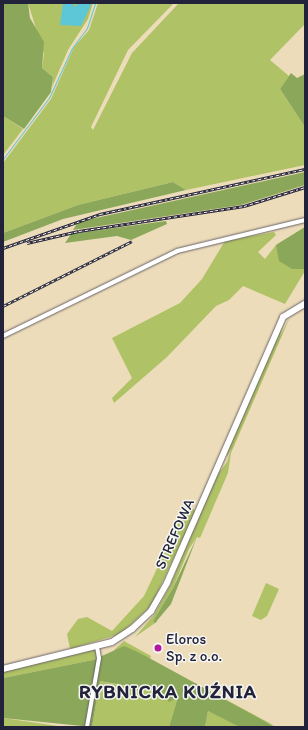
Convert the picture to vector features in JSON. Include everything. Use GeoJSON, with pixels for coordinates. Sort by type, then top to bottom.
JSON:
{"type":"FeatureCollection","features":[{"type":"Feature","properties":{"kind":"street"},"geometry":{"type":"LineString","coordinates":[[3,336],[177,251],[305,220]]}},
{"type":"Feature","properties":{"kind":"street","name":"STREFOWA"},"geometry":{"type":"LineString","coordinates":[[3,669],[97,647],[132,629],[160,596],[283,317],[305,304]]}},
{"type":"Feature","properties":{"kind":"street"},"geometry":{"type":"LineString","coordinates":[[87,727],[99,658],[97,647]]}},
{"type":"Feature","properties":{"kind":"green space"},"geometry":{"type":"Polygon","coordinates":[[[3,3],[28,3],[30,18],[44,42],[42,68],[53,77],[51,92],[24,129],[3,116],[3,3]]]}},
{"type":"Feature","properties":{"kind":"green space"},"geometry":{"type":"Polygon","coordinates":[[[28,3],[93,3],[88,19],[68,50],[52,87],[53,77],[42,68],[44,54],[28,3]]]}},
{"type":"Feature","properties":{"kind":"green space"},"geometry":{"type":"Polygon","coordinates":[[[98,3],[174,3],[128,50],[91,127],[93,130],[132,53],[179,3],[305,3],[305,24],[270,60],[289,76],[280,89],[305,127],[305,165],[186,190],[173,182],[78,205],[3,233],[3,163],[51,99],[74,47],[89,30],[98,3]]]}},
{"type":"Feature","properties":{"kind":"green space"},"geometry":{"type":"Polygon","coordinates":[[[291,73],[297,78],[305,74],[305,127],[280,89],[291,73]]]}},
{"type":"Feature","properties":{"kind":"green space"},"geometry":{"type":"Polygon","coordinates":[[[3,116],[23,129],[3,155],[3,116]]]}},
{"type":"Feature","properties":{"kind":"green space"},"geometry":{"type":"Polygon","coordinates":[[[305,172],[305,185],[241,205],[73,230],[78,222],[305,172]]]}},
{"type":"Feature","properties":{"kind":"green space"},"geometry":{"type":"Polygon","coordinates":[[[173,182],[186,190],[63,219],[3,242],[3,233],[78,205],[173,182]]]}},
{"type":"Feature","properties":{"kind":"green space"},"geometry":{"type":"Polygon","coordinates":[[[166,221],[167,224],[131,240],[117,236],[65,243],[71,234],[166,221]]]}},
{"type":"Feature","properties":{"kind":"green space"},"geometry":{"type":"Polygon","coordinates":[[[305,227],[305,271],[285,304],[243,286],[229,300],[216,306],[167,357],[114,403],[112,398],[132,378],[112,338],[180,303],[202,279],[225,241],[274,232],[276,235],[258,252],[265,259],[276,245],[305,227]]]}},
{"type":"Feature","properties":{"kind":"green space"},"geometry":{"type":"Polygon","coordinates":[[[305,227],[305,269],[292,269],[279,261],[276,245],[305,227]]]}},
{"type":"Feature","properties":{"kind":"green space"},"geometry":{"type":"Polygon","coordinates":[[[290,317],[231,453],[228,473],[200,538],[197,537],[189,549],[173,588],[153,621],[158,621],[135,637],[154,615],[170,586],[216,477],[227,462],[231,449],[227,457],[227,453],[284,321],[280,336],[290,317]]]}},
{"type":"Feature","properties":{"kind":"green space"},"geometry":{"type":"Polygon","coordinates":[[[187,505],[196,511],[151,606],[120,634],[70,649],[67,634],[78,619],[87,617],[112,631],[144,596],[187,505]]]}},
{"type":"Feature","properties":{"kind":"green space"},"geometry":{"type":"Polygon","coordinates":[[[197,537],[171,604],[155,623],[153,621],[173,588],[197,537]]]}},
{"type":"Feature","properties":{"kind":"green space"},"geometry":{"type":"Polygon","coordinates":[[[266,583],[279,589],[267,616],[261,620],[252,616],[266,583]]]}},
{"type":"Feature","properties":{"kind":"green space"},"geometry":{"type":"Polygon","coordinates":[[[124,641],[151,656],[150,659],[277,727],[249,715],[158,665],[140,653],[114,650],[124,641]]]}},
{"type":"Feature","properties":{"kind":"green space"},"geometry":{"type":"Polygon","coordinates":[[[124,646],[140,653],[275,727],[240,727],[208,711],[205,727],[169,727],[178,697],[169,702],[160,692],[100,681],[92,727],[3,718],[3,678],[93,660],[124,646]]]}},
{"type":"Feature","properties":{"kind":"green space"},"geometry":{"type":"Polygon","coordinates":[[[96,649],[97,657],[93,660],[3,678],[3,671],[96,649]]]}},
{"type":"Feature","properties":{"kind":"green space"},"geometry":{"type":"Polygon","coordinates":[[[100,681],[178,697],[169,727],[92,727],[100,681]]]}},
{"type":"Feature","properties":{"kind":"green space"},"geometry":{"type":"Polygon","coordinates":[[[208,711],[234,722],[240,727],[205,727],[208,711]]]}},
{"type":"Feature","properties":{"kind":"green space"},"geometry":{"type":"Polygon","coordinates":[[[3,718],[65,727],[3,727],[3,718]]]}},
{"type":"Feature","properties":{"kind":"water"},"geometry":{"type":"Polygon","coordinates":[[[63,3],[72,3],[75,7],[78,3],[92,3],[81,26],[60,25],[63,3]]]}},
{"type":"Feature","properties":{"kind":"waterway"},"geometry":{"type":"LineString","coordinates":[[3,159],[49,98],[72,48],[87,28],[95,3]]}},
{"type":"Feature","properties":{"kind":"railway"},"geometry":{"type":"LineString","coordinates":[[3,248],[100,214],[305,169]]}},
{"type":"Feature","properties":{"kind":"railway"},"geometry":{"type":"LineString","coordinates":[[27,243],[79,231],[244,206],[305,187]]}},
{"type":"Feature","properties":{"kind":"railway"},"geometry":{"type":"LineString","coordinates":[[3,306],[132,241]]}},
{"type":"Feature","properties":{"kind":"place","name":"Eloros Sp. z o.o."},"geometry":{"type":"Point","coordinates":[158,648]}},
{"type":"Feature","properties":{"kind":"district","name":"RYBNICKA KUŹNIA"},"geometry":{"type":"Point","coordinates":[168,692]}}]}
